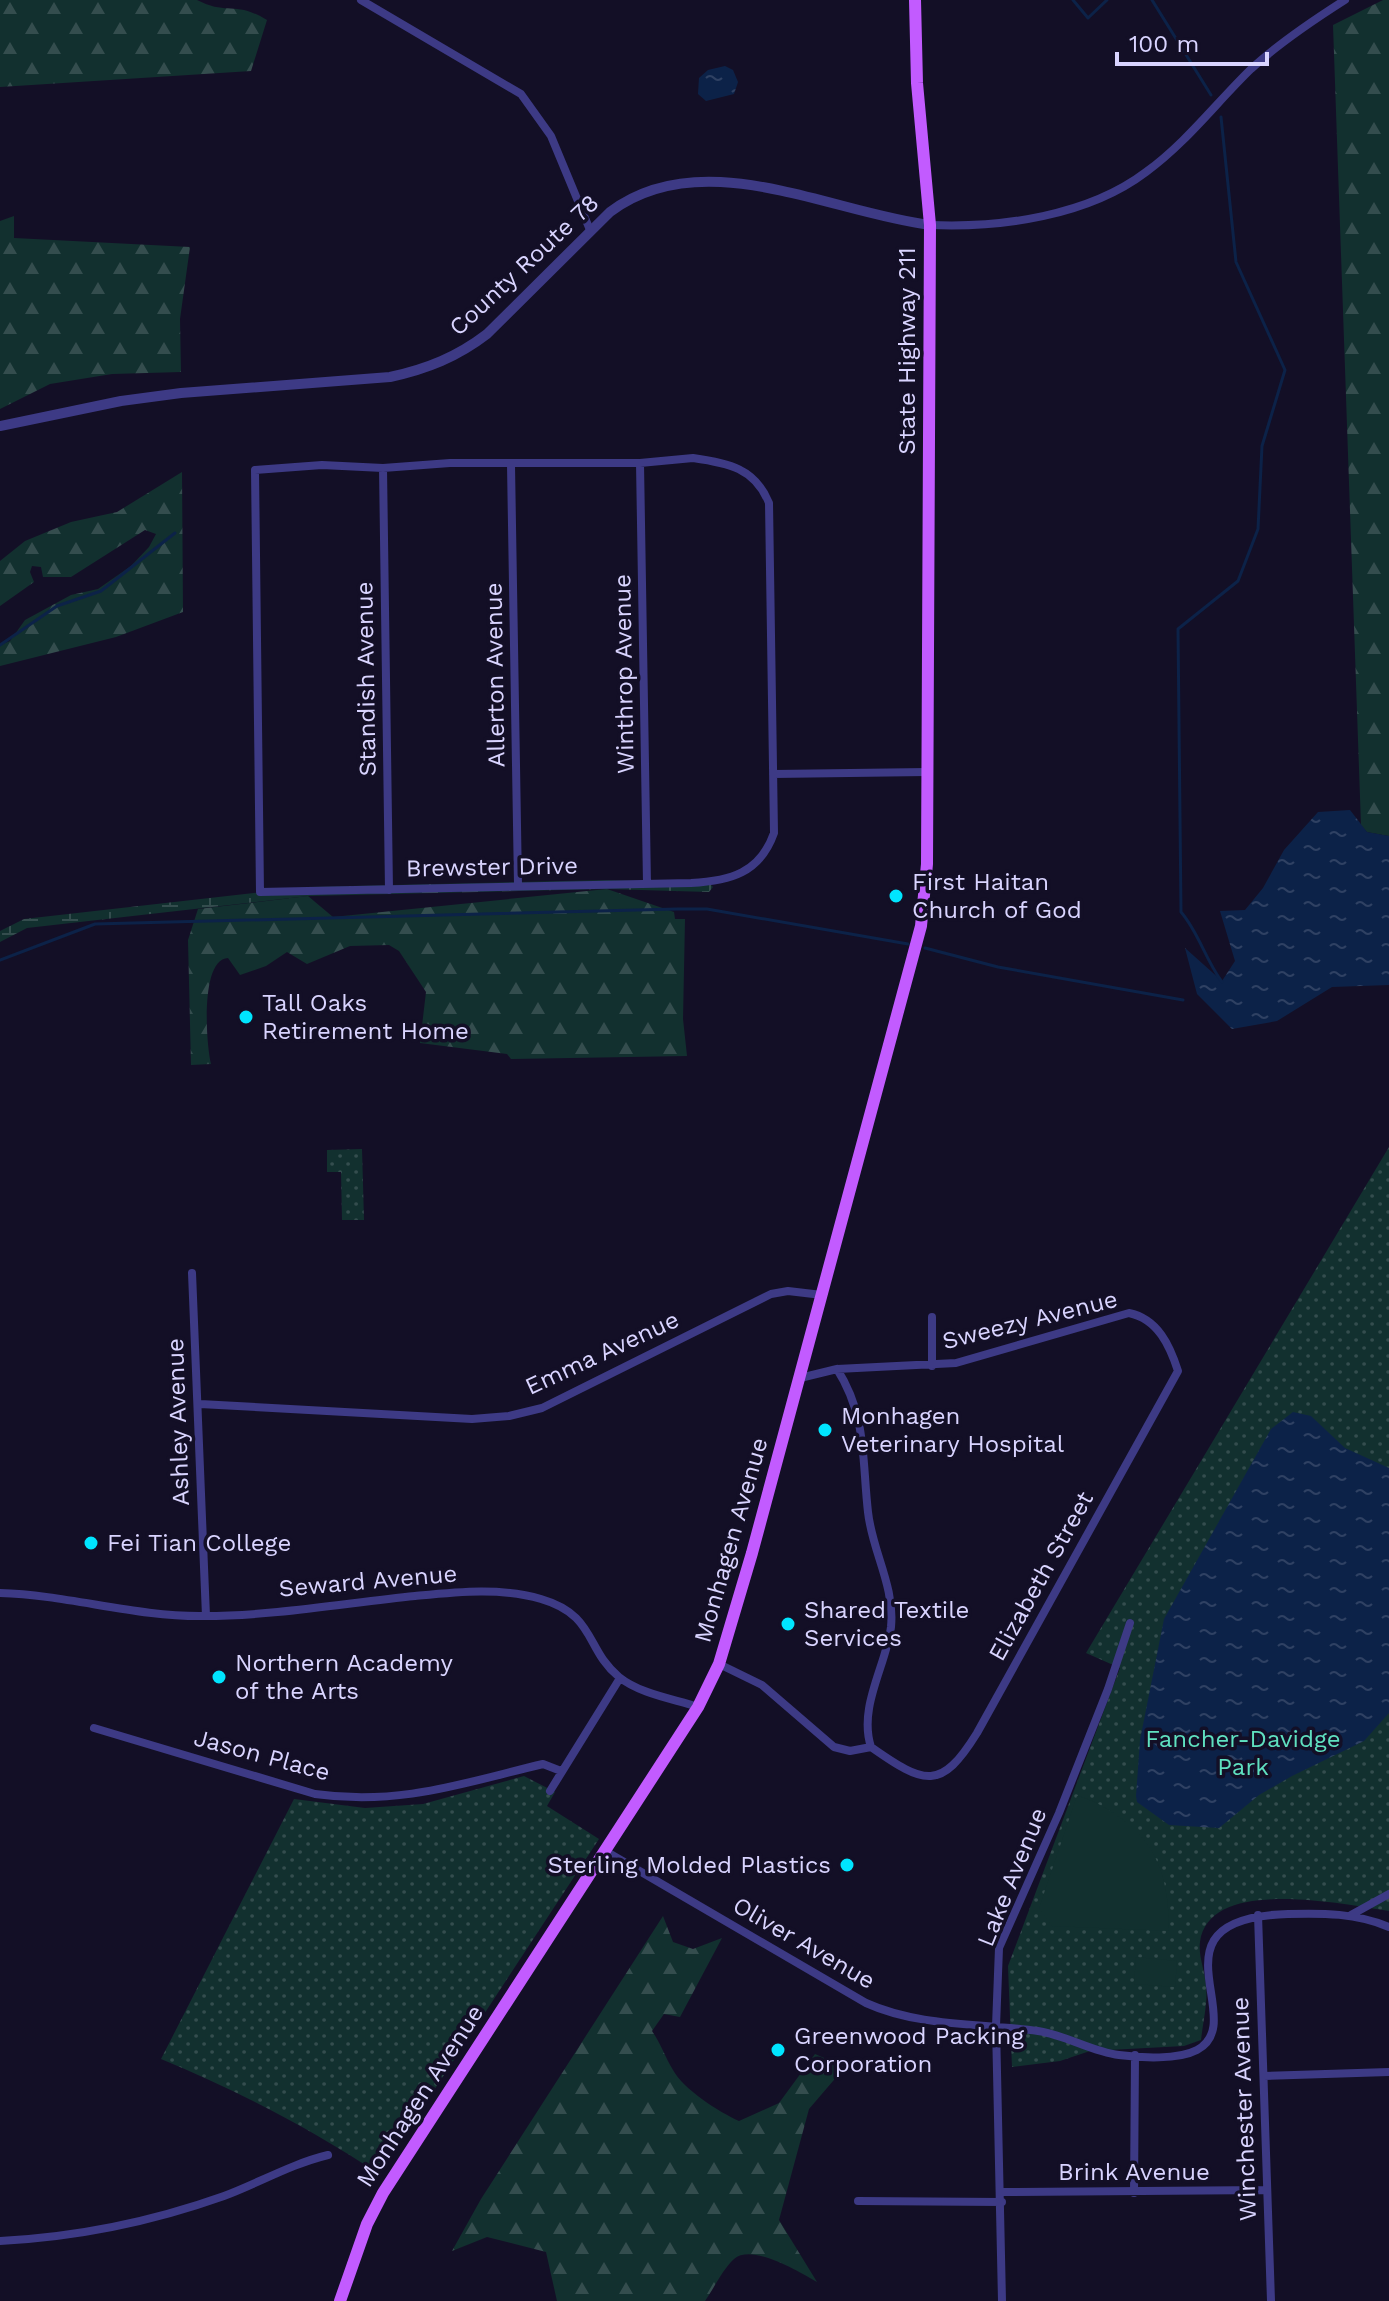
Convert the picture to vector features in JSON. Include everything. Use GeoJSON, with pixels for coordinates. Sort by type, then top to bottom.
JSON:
{"type":"FeatureCollection","features":[{"type":"Feature","properties":{"kind":"main road","name":"State Highway 211"},"geometry":{"type":"LineString","coordinates":[[915,0],[917,83],[930,225],[927,703]]}},
{"type":"Feature","properties":{"kind":"main road","name":"Monhagen Avenue"},"geometry":{"type":"LineString","coordinates":[[340,2301],[367,2224],[383,2193],[607,1852],[698,1707],[719,1664],[800,1378],[921,926],[927,864],[927,703]]}},
{"type":"Feature","properties":{"kind":"street"},"geometry":{"type":"LineString","coordinates":[[361,0],[521,94],[551,136],[590,230]]}},
{"type":"Feature","properties":{"kind":"street"},"geometry":{"type":"LineString","coordinates":[[930,225],[969,226],[1025,217],[1107,196],[1145,174],[1267,55],[1345,0]]}},
{"type":"Feature","properties":{"kind":"street","name":"County Route 78"},"geometry":{"type":"LineString","coordinates":[[0,426],[166,395],[390,377],[422,370],[465,351],[487,334],[590,230],[623,202],[646,191],[716,181],[930,225]]}},
{"type":"Feature","properties":{"kind":"street","name":"Brewster Drive"},"geometry":{"type":"LineString","coordinates":[[693,458],[720,462],[751,475],[763,487],[771,525],[774,833],[768,850],[752,869],[716,882],[260,892],[255,470],[322,465],[383,468],[450,463],[640,463],[693,458]]}},
{"type":"Feature","properties":{"kind":"street","name":"Winthrop Avenue"},"geometry":{"type":"LineString","coordinates":[[640,463],[647,884]]}},
{"type":"Feature","properties":{"kind":"street","name":"Allerton Avenue"},"geometry":{"type":"LineString","coordinates":[[511,465],[518,885]]}},
{"type":"Feature","properties":{"kind":"street","name":"Standish Avenue"},"geometry":{"type":"LineString","coordinates":[[383,468],[389,890]]}},
{"type":"Feature","properties":{"kind":"street"},"geometry":{"type":"LineString","coordinates":[[773,774],[927,772]]}},
{"type":"Feature","properties":{"kind":"street","name":"Ashley Avenue"},"geometry":{"type":"LineString","coordinates":[[192,1273],[200,1404],[206,1616]]}},
{"type":"Feature","properties":{"kind":"street","name":"Emma Avenue"},"geometry":{"type":"LineString","coordinates":[[200,1404],[472,1419],[509,1416],[568,1397],[771,1294],[788,1291],[822,1295]]}},
{"type":"Feature","properties":{"kind":"street","name":"Sweezy Avenue"},"geometry":{"type":"LineString","coordinates":[[800,1378],[837,1369],[956,1363],[1129,1313],[1138,1315],[1155,1327],[1171,1346],[1178,1371],[1173,1384]]}},
{"type":"Feature","properties":{"kind":"street"},"geometry":{"type":"LineString","coordinates":[[932,1317],[932,1366]]}},
{"type":"Feature","properties":{"kind":"street"},"geometry":{"type":"LineString","coordinates":[[719,1664],[762,1685],[834,1747],[850,1751],[871,1747],[867,1735],[872,1694],[890,1630],[892,1608],[868,1513],[866,1453],[851,1391],[837,1369]]}},
{"type":"Feature","properties":{"kind":"street","name":"Elizabeth Street"},"geometry":{"type":"LineString","coordinates":[[871,1747],[896,1764],[934,1776],[951,1770],[977,1733],[1173,1384]]}},
{"type":"Feature","properties":{"kind":"street","name":"Seward Avenue"},"geometry":{"type":"LineString","coordinates":[[0,1593],[149,1613],[206,1616],[432,1594],[519,1594],[551,1602],[571,1612],[589,1630],[602,1659],[620,1678]]}},
{"type":"Feature","properties":{"kind":"street","name":"Lake Avenue"},"geometry":{"type":"LineString","coordinates":[[1002,2301],[996,2026],[999,1948],[1061,1810],[1130,1623]]}},
{"type":"Feature","properties":{"kind":"street"},"geometry":{"type":"LineString","coordinates":[[550,1791],[620,1678],[698,1707]]}},
{"type":"Feature","properties":{"kind":"street","name":"Jason Place"},"geometry":{"type":"LineString","coordinates":[[94,1728],[315,1794],[342,1797],[420,1795],[543,1764],[561,1771]]}},
{"type":"Feature","properties":{"kind":"street","name":"Oliver Avenue"},"geometry":{"type":"LineString","coordinates":[[607,1852],[866,2003],[914,2019],[1052,2034],[1119,2055],[1180,2056],[1207,2042],[1214,2031],[1208,1973],[1212,1943],[1229,1925],[1258,1915]]}},
{"type":"Feature","properties":{"kind":"street"},"geometry":{"type":"LineString","coordinates":[[1351,1915],[1389,1894]]}},
{"type":"Feature","properties":{"kind":"street"},"geometry":{"type":"LineString","coordinates":[[1258,1915],[1351,1915],[1389,1927]]}},
{"type":"Feature","properties":{"kind":"street","name":"Winchester Avenue"},"geometry":{"type":"LineString","coordinates":[[1258,1915],[1271,2301]]}},
{"type":"Feature","properties":{"kind":"street"},"geometry":{"type":"LineString","coordinates":[[1134,2193],[1135,2055]]}},
{"type":"Feature","properties":{"kind":"street"},"geometry":{"type":"LineString","coordinates":[[1264,2076],[1389,2072]]}},
{"type":"Feature","properties":{"kind":"street"},"geometry":{"type":"LineString","coordinates":[[0,2241],[71,2235],[145,2221],[228,2194],[300,2162],[328,2155]]}},
{"type":"Feature","properties":{"kind":"street","name":"Brink Avenue"},"geometry":{"type":"LineString","coordinates":[[858,2201],[1267,2190]]}},
{"type":"Feature","properties":{"kind":"green space"},"geometry":{"type":"Polygon","coordinates":[[[0,0],[197,0],[216,7],[246,11],[267,20],[251,71],[0,87],[0,0]]]}},
{"type":"Feature","properties":{"kind":"green space"},"geometry":{"type":"Polygon","coordinates":[[[1383,0],[1389,0],[1389,836],[1367,832],[1361,825],[1333,25],[1383,0]]]}},
{"type":"Feature","properties":{"kind":"green space"},"geometry":{"type":"Polygon","coordinates":[[[14,216],[14,238],[190,247],[180,319],[181,372],[112,374],[50,384],[0,409],[0,221],[14,216]]]}},
{"type":"Feature","properties":{"kind":"green space"},"geometry":{"type":"Polygon","coordinates":[[[182,472],[183,612],[116,637],[0,666],[0,645],[10,641],[25,620],[71,595],[98,589],[131,566],[149,547],[156,534],[145,530],[71,577],[43,577],[41,567],[32,566],[30,572],[34,582],[0,606],[0,561],[25,541],[71,522],[117,512],[182,472]]]}},
{"type":"Feature","properties":{"kind":"green space"},"geometry":{"type":"Polygon","coordinates":[[[607,880],[709,883],[713,887],[709,892],[607,889],[308,896],[27,928],[0,942],[0,931],[24,919],[308,887],[607,880]]]}},
{"type":"Feature","properties":{"kind":"green space"},"geometry":{"type":"Polygon","coordinates":[[[607,889],[674,912],[675,919],[685,919],[683,1019],[687,1056],[511,1059],[507,1054],[420,1043],[426,992],[399,951],[389,945],[350,946],[307,964],[287,952],[266,966],[240,975],[228,958],[219,962],[213,972],[207,1004],[211,1064],[191,1065],[188,940],[198,909],[308,896],[333,917],[607,889]]]}},
{"type":"Feature","properties":{"kind":"green space","name":"Fancher-Davidge Park"},"geometry":{"type":"Polygon","coordinates":[[[1389,1147],[1389,1911],[1281,1899],[1252,1901],[1227,1908],[1209,1921],[1200,1942],[1206,1992],[1201,2040],[1184,2046],[1090,2051],[1060,2061],[1012,2067],[1008,1966],[1120,1668],[1086,1653],[1389,1147]]]}},
{"type":"Feature","properties":{"kind":"green space"},"geometry":{"type":"Polygon","coordinates":[[[362,1149],[364,1220],[342,1220],[341,1172],[327,1172],[327,1150],[362,1149]]]}},
{"type":"Feature","properties":{"kind":"green space"},"geometry":{"type":"Polygon","coordinates":[[[524,1776],[555,1792],[547,1806],[599,1839],[379,2174],[273,2111],[161,2059],[294,1799],[365,1808],[423,1804],[524,1776]]]}},
{"type":"Feature","properties":{"kind":"green space"},"geometry":{"type":"Polygon","coordinates":[[[1077,1796],[1115,1814],[1142,1837],[1151,1850],[1164,1880],[1169,1931],[1052,1926],[1039,1908],[1077,1796]]]}},
{"type":"Feature","properties":{"kind":"green space"},"geometry":{"type":"Polygon","coordinates":[[[663,1916],[673,1942],[693,1949],[722,1938],[680,2017],[664,2014],[652,2031],[673,2070],[693,2092],[739,2121],[779,2103],[815,2054],[845,2067],[809,2109],[779,2220],[817,2282],[776,2261],[752,2254],[742,2255],[730,2263],[705,2301],[557,2301],[546,2252],[487,2237],[452,2251],[481,2199],[663,1916]]]}},
{"type":"Feature","properties":{"kind":"green space"},"geometry":{"type":"Polygon","coordinates":[[[1136,1957],[1177,1961],[1175,1987],[1134,1984],[1136,1957]]]}},
{"type":"Feature","properties":{"kind":"water"},"geometry":{"type":"Polygon","coordinates":[[[725,66],[733,70],[738,82],[734,94],[706,101],[698,94],[699,78],[708,70],[725,66]]]}},
{"type":"Feature","properties":{"kind":"water"},"geometry":{"type":"Polygon","coordinates":[[[1350,810],[1367,832],[1389,836],[1389,985],[1332,987],[1277,1021],[1232,1029],[1197,994],[1185,948],[1222,981],[1235,961],[1220,911],[1245,910],[1263,888],[1284,850],[1318,812],[1350,810]]]}},
{"type":"Feature","properties":{"kind":"water"},"geometry":{"type":"Polygon","coordinates":[[[1293,1412],[1311,1416],[1345,1448],[1389,1468],[1389,1713],[1364,1741],[1259,1795],[1219,1828],[1169,1825],[1137,1802],[1136,1796],[1140,1740],[1164,1619],[1271,1429],[1293,1412]]]}},
{"type":"Feature","properties":{"kind":"waterway"},"geometry":{"type":"LineString","coordinates":[[1073,0],[1088,18],[1107,0]]}},
{"type":"Feature","properties":{"kind":"waterway"},"geometry":{"type":"LineString","coordinates":[[1152,0],[1211,95]]}},
{"type":"Feature","properties":{"kind":"waterway"},"geometry":{"type":"LineString","coordinates":[[1221,117],[1236,262],[1285,370],[1262,446],[1258,529],[1238,581],[1178,629],[1181,912],[1222,982]]}},
{"type":"Feature","properties":{"kind":"waterway"},"geometry":{"type":"LineString","coordinates":[[0,645],[57,606],[101,591],[175,533]]}},
{"type":"Feature","properties":{"kind":"waterway"},"geometry":{"type":"LineString","coordinates":[[0,960],[95,924],[677,909],[707,909],[908,944]]}},
{"type":"Feature","properties":{"kind":"waterway"},"geometry":{"type":"LineString","coordinates":[[925,948],[998,967],[1183,1000]]}},
{"type":"Feature","properties":{"kind":"place","name":"First Haitan Church of God"},"geometry":{"type":"Point","coordinates":[896,896]}},
{"type":"Feature","properties":{"kind":"place","name":"Tall Oaks Retirement Home"},"geometry":{"type":"Point","coordinates":[246,1017]}},
{"type":"Feature","properties":{"kind":"place","name":"Monhagen Veterinary Hospital"},"geometry":{"type":"Point","coordinates":[825,1430]}},
{"type":"Feature","properties":{"kind":"place","name":"Fei Tian College"},"geometry":{"type":"Point","coordinates":[91,1543]}},
{"type":"Feature","properties":{"kind":"place","name":"Shared Textile Services"},"geometry":{"type":"Point","coordinates":[788,1624]}},
{"type":"Feature","properties":{"kind":"place","name":"Northern Academy of the Arts"},"geometry":{"type":"Point","coordinates":[219,1677]}},
{"type":"Feature","properties":{"kind":"place","name":"Sterling Molded Plastics"},"geometry":{"type":"Point","coordinates":[847,1865]}},
{"type":"Feature","properties":{"kind":"place","name":"Greenwood Packing Corporation"},"geometry":{"type":"Point","coordinates":[778,2050]}}]}
